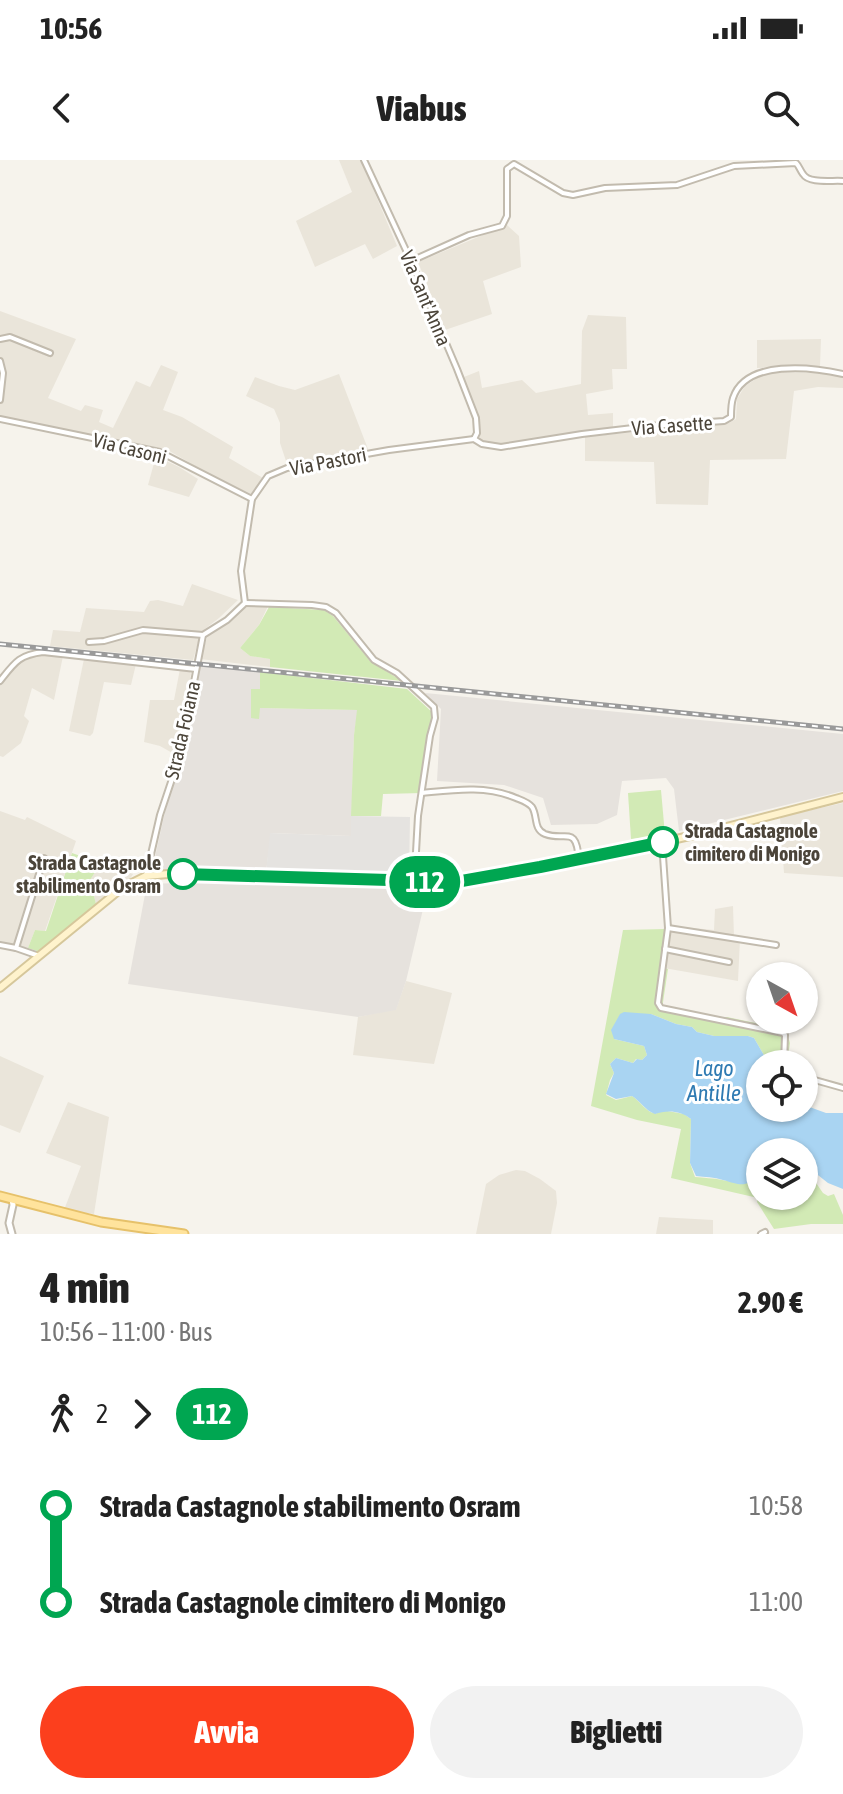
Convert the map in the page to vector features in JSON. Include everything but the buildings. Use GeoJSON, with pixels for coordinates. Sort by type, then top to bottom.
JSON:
{"type":"FeatureCollection","features":[{"type":"Feature","properties":{"kind":"main road"},"geometry":{"type":"LineString","coordinates":[[0,988],[122,888],[146,876],[183,874],[466,881],[662,842],[843,797]]}},
{"type":"Feature","properties":{"kind":"main road"},"geometry":{"type":"LineString","coordinates":[[0,1196],[101,1222],[184,1234]]}},
{"type":"Feature","properties":{"kind":"street","name":"Via Sant'Anna"},"geometry":{"type":"LineString","coordinates":[[364,160],[411,261],[476,418],[477,433],[474,439]]}},
{"type":"Feature","properties":{"kind":"street"},"geometry":{"type":"LineString","coordinates":[[411,261],[469,235],[502,226],[507,216],[507,169],[514,164],[563,193],[573,195],[605,188],[677,185],[734,166],[796,163],[809,180],[843,181]]}},
{"type":"Feature","properties":{"kind":"street"},"geometry":{"type":"LineString","coordinates":[[0,339],[10,337],[50,353]]}},
{"type":"Feature","properties":{"kind":"street"},"geometry":{"type":"LineString","coordinates":[[0,361],[3,373],[0,400]]}},
{"type":"Feature","properties":{"kind":"street","name":"Via Casette"},"geometry":{"type":"LineString","coordinates":[[474,439],[482,444],[501,447],[597,432],[724,421],[731,417],[733,397],[743,383],[759,373],[775,369],[843,374]]}},
{"type":"Feature","properties":{"kind":"street","name":"Via Casoni"},"geometry":{"type":"LineString","coordinates":[[0,419],[160,452],[252,499]]}},
{"type":"Feature","properties":{"kind":"street","name":"Via Pastori"},"geometry":{"type":"LineString","coordinates":[[252,499],[268,476],[287,468],[474,439]]}},
{"type":"Feature","properties":{"kind":"street"},"geometry":{"type":"LineString","coordinates":[[245,603],[241,571],[252,499]]}},
{"type":"Feature","properties":{"kind":"street"},"geometry":{"type":"LineString","coordinates":[[89,642],[143,630],[203,635],[227,620],[245,603],[312,605],[326,607],[336,613],[374,660],[397,673],[434,707],[412,881]]}},
{"type":"Feature","properties":{"kind":"street","name":"Strada Foiana"},"geometry":{"type":"LineString","coordinates":[[146,876],[160,815],[180,755],[203,635]]}},
{"type":"Feature","properties":{"kind":"street"},"geometry":{"type":"LineString","coordinates":[[0,681],[20,658],[43,652],[196,669]]}},
{"type":"Feature","properties":{"kind":"street"},"geometry":{"type":"LineString","coordinates":[[422,793],[481,789],[518,799],[533,809],[537,827],[542,832],[574,840],[579,860]]}},
{"type":"Feature","properties":{"kind":"street"},"geometry":{"type":"LineString","coordinates":[[662,842],[668,928],[658,1003],[661,1008],[783,1033],[784,1050]]}},
{"type":"Feature","properties":{"kind":"street"},"geometry":{"type":"LineString","coordinates":[[16,948],[44,858]]}},
{"type":"Feature","properties":{"kind":"street"},"geometry":{"type":"LineString","coordinates":[[668,928],[776,945]]}},
{"type":"Feature","properties":{"kind":"street"},"geometry":{"type":"LineString","coordinates":[[0,945],[39,956]]}},
{"type":"Feature","properties":{"kind":"street"},"geometry":{"type":"LineString","coordinates":[[665,949],[729,962]]}},
{"type":"Feature","properties":{"kind":"street"},"geometry":{"type":"LineString","coordinates":[[818,1081],[843,1088]]}},
{"type":"Feature","properties":{"kind":"street"},"geometry":{"type":"LineString","coordinates":[[11,1199],[13,1205],[9,1219],[12,1232]]}},
{"type":"Feature","properties":{"kind":"street"},"geometry":{"type":"LineString","coordinates":[[11,1212],[27,1203]]}},
{"type":"Feature","properties":{"kind":"street"},"geometry":{"type":"LineString","coordinates":[[2,1224],[12,1232]]}},
{"type":"Feature","properties":{"kind":"shaded area"},"geometry":{"type":"Polygon","coordinates":[[[339,160],[361,160],[397,246],[373,259],[365,244],[315,267],[296,221],[352,192],[339,160]]]}},
{"type":"Feature","properties":{"kind":"shaded area"},"geometry":{"type":"Polygon","coordinates":[[[507,225],[519,236],[521,267],[483,281],[492,314],[445,330],[418,262],[507,225]]]}},
{"type":"Feature","properties":{"kind":"shaded area"},"geometry":{"type":"Polygon","coordinates":[[[0,311],[76,339],[48,398],[81,411],[85,405],[103,410],[99,422],[113,428],[136,381],[150,387],[161,365],[178,372],[163,410],[182,417],[233,447],[229,458],[263,478],[251,494],[166,449],[0,418],[0,311]]]}},
{"type":"Feature","properties":{"kind":"shaded area"},"geometry":{"type":"Polygon","coordinates":[[[588,315],[626,317],[627,369],[612,369],[613,389],[586,394],[588,415],[613,413],[613,429],[501,446],[480,439],[479,422],[464,377],[479,371],[482,388],[522,380],[536,393],[581,384],[582,331],[588,315]]]}},
{"type":"Feature","properties":{"kind":"shaded area"},"geometry":{"type":"Polygon","coordinates":[[[821,339],[820,366],[757,368],[757,340],[821,339]]]}},
{"type":"Feature","properties":{"kind":"shaded area"},"geometry":{"type":"Polygon","coordinates":[[[776,372],[840,376],[843,377],[843,388],[818,387],[794,391],[786,459],[710,460],[708,505],[656,504],[654,462],[585,461],[585,437],[729,423],[736,419],[737,399],[745,386],[762,375],[776,372]]]}},
{"type":"Feature","properties":{"kind":"shaded area"},"geometry":{"type":"Polygon","coordinates":[[[339,374],[368,449],[287,464],[280,443],[280,423],[274,409],[246,396],[255,377],[295,390],[339,374]]]}},
{"type":"Feature","properties":{"kind":"shaded area"},"geometry":{"type":"Polygon","coordinates":[[[156,456],[198,479],[189,497],[148,485],[156,456]]]}},
{"type":"Feature","properties":{"kind":"shaded area"},"geometry":{"type":"Polygon","coordinates":[[[192,584],[238,600],[201,632],[193,660],[50,646],[53,630],[80,632],[86,608],[144,612],[150,601],[158,600],[183,606],[192,584]]]}},
{"type":"Feature","properties":{"kind":"shaded area"},"geometry":{"type":"Polygon","coordinates":[[[245,606],[268,606],[259,625],[240,648],[250,656],[271,659],[270,667],[200,659],[208,635],[245,606]]]}},
{"type":"Feature","properties":{"kind":"shaded area"},"geometry":{"type":"Polygon","coordinates":[[[35,654],[63,656],[54,700],[32,688],[24,716],[29,721],[21,743],[3,757],[0,756],[0,684],[17,661],[35,654]]]}},
{"type":"Feature","properties":{"kind":"shaded area"},"geometry":{"type":"Polygon","coordinates":[[[84,659],[136,664],[131,685],[104,682],[90,736],[69,731],[84,659]]]}},
{"type":"Feature","properties":{"kind":"shaded area"},"geometry":{"type":"Polygon","coordinates":[[[199,666],[260,672],[260,689],[251,690],[252,718],[260,708],[358,710],[354,735],[351,836],[271,833],[266,872],[160,871],[153,866],[182,756],[199,666]]]}},
{"type":"Feature","properties":{"kind":"shaded area"},"geometry":{"type":"Polygon","coordinates":[[[180,669],[189,670],[191,674],[176,755],[144,742],[150,700],[174,700],[180,669]]]}},
{"type":"Feature","properties":{"kind":"shaded area"},"geometry":{"type":"Polygon","coordinates":[[[425,693],[843,734],[843,791],[679,831],[674,789],[666,778],[622,781],[617,815],[597,824],[551,825],[543,798],[504,785],[437,781],[441,709],[425,693]]]}},
{"type":"Feature","properties":{"kind":"shaded area"},"geometry":{"type":"Polygon","coordinates":[[[843,803],[843,877],[784,873],[780,817],[843,803]]]}},
{"type":"Feature","properties":{"kind":"shaded area"},"geometry":{"type":"Polygon","coordinates":[[[0,811],[25,820],[27,817],[76,841],[45,931],[35,930],[28,948],[0,941],[0,811]]]}},
{"type":"Feature","properties":{"kind":"shaded area"},"geometry":{"type":"Polygon","coordinates":[[[351,816],[410,817],[409,879],[266,872],[270,833],[351,836],[351,816]]]}},
{"type":"Feature","properties":{"kind":"shaded area"},"geometry":{"type":"Polygon","coordinates":[[[101,863],[133,874],[96,904],[90,880],[101,863]]]}},
{"type":"Feature","properties":{"kind":"shaded area"},"geometry":{"type":"Polygon","coordinates":[[[147,884],[429,884],[396,1010],[358,1017],[128,984],[147,884]]]}},
{"type":"Feature","properties":{"kind":"shaded area"},"geometry":{"type":"Polygon","coordinates":[[[733,906],[734,937],[740,939],[738,981],[664,968],[665,929],[714,930],[715,909],[733,906]]]}},
{"type":"Feature","properties":{"kind":"shaded area"},"geometry":{"type":"Polygon","coordinates":[[[406,981],[452,993],[434,1064],[353,1055],[358,1017],[396,1009],[406,981]]]}},
{"type":"Feature","properties":{"kind":"shaded area"},"geometry":{"type":"Polygon","coordinates":[[[0,1056],[44,1076],[20,1133],[0,1125],[0,1056]]]}},
{"type":"Feature","properties":{"kind":"shaded area"},"geometry":{"type":"Polygon","coordinates":[[[68,1102],[109,1117],[94,1214],[64,1210],[81,1166],[46,1153],[68,1102]]]}},
{"type":"Feature","properties":{"kind":"shaded area"},"geometry":{"type":"Polygon","coordinates":[[[525,1171],[556,1191],[551,1234],[476,1234],[486,1184],[499,1175],[525,1171]]]}},
{"type":"Feature","properties":{"kind":"shaded area"},"geometry":{"type":"Polygon","coordinates":[[[659,1217],[713,1220],[713,1234],[656,1234],[659,1217]]]}},
{"type":"Feature","properties":{"kind":"green space"},"geometry":{"type":"Polygon","coordinates":[[[269,607],[324,610],[333,616],[370,661],[402,681],[270,667],[270,659],[250,656],[240,648],[269,607]]]}},
{"type":"Feature","properties":{"kind":"green space"},"geometry":{"type":"Polygon","coordinates":[[[260,672],[407,689],[433,713],[422,793],[383,794],[381,816],[351,816],[357,710],[260,708],[259,719],[251,718],[251,689],[260,689],[260,672]]]}},
{"type":"Feature","properties":{"kind":"green space"},"geometry":{"type":"Polygon","coordinates":[[[661,790],[665,835],[631,839],[628,793],[661,790]]]}},
{"type":"Feature","properties":{"kind":"green space"},"geometry":{"type":"Polygon","coordinates":[[[72,853],[101,863],[90,880],[96,904],[40,952],[28,948],[35,930],[46,931],[72,853]]]}},
{"type":"Feature","properties":{"kind":"green space"},"geometry":{"type":"Polygon","coordinates":[[[665,929],[664,968],[668,969],[662,1009],[746,1021],[746,1034],[788,1036],[789,1050],[761,1050],[754,1038],[748,1036],[714,1036],[651,1014],[614,1039],[644,1046],[647,1055],[633,1063],[616,1058],[610,1064],[614,1073],[606,1095],[616,1100],[632,1096],[650,1112],[662,1110],[684,1114],[691,1119],[690,1163],[695,1177],[746,1182],[746,1195],[671,1178],[681,1129],[591,1106],[623,930],[665,929]]]}},
{"type":"Feature","properties":{"kind":"green space"},"geometry":{"type":"Polygon","coordinates":[[[818,1186],[828,1196],[834,1194],[843,1215],[843,1224],[774,1229],[762,1210],[818,1210],[818,1186]]]}},
{"type":"Feature","properties":{"kind":"water","name":"Lago Antille"},"geometry":{"type":"Polygon","coordinates":[[[620,1014],[651,1014],[714,1036],[754,1038],[761,1050],[746,1050],[746,1122],[818,1122],[818,1110],[843,1113],[843,1189],[818,1175],[818,1138],[746,1138],[746,1184],[696,1176],[690,1163],[691,1119],[673,1112],[655,1114],[632,1096],[616,1099],[606,1094],[614,1073],[610,1064],[616,1058],[633,1063],[647,1055],[644,1046],[614,1039],[611,1030],[620,1014]]]}},
{"type":"Feature","properties":{"kind":"railway"},"geometry":{"type":"LineString","coordinates":[[0,644],[843,729]]}},
{"type":"Feature","properties":{"kind":"bus line","name":"112"},"geometry":{"type":"LineString","coordinates":[[183,874],[456,882],[663,842]]}},
{"type":"Feature","properties":{"kind":"place","name":"Strada Castagnole cimitero di Monigo"},"geometry":{"type":"Point","coordinates":[663,842]}},
{"type":"Feature","properties":{"kind":"place","name":"Strada Castagnole stabilimento Osram"},"geometry":{"type":"Point","coordinates":[183,874]}}]}
